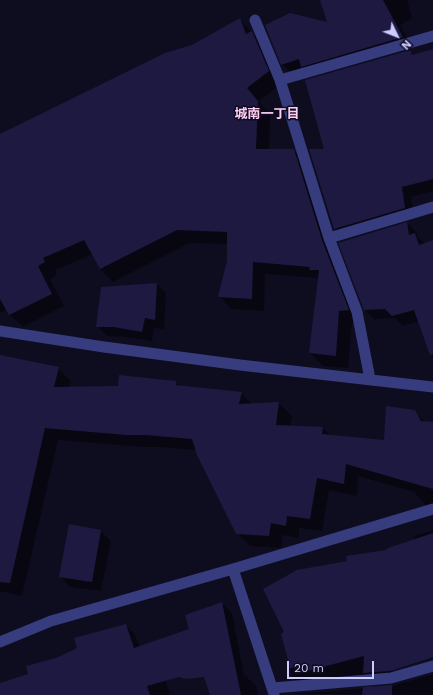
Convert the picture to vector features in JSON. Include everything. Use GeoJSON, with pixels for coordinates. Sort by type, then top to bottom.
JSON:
{"type":"FeatureCollection","features":[{"type":"Feature","properties":{"kind":"street"},"geometry":{"type":"LineString","coordinates":[[255,20],[280,80],[330,238],[357,312],[370,379]]}},
{"type":"Feature","properties":{"kind":"street"},"geometry":{"type":"LineString","coordinates":[[280,80],[433,36]]}},
{"type":"Feature","properties":{"kind":"street"},"geometry":{"type":"LineString","coordinates":[[330,238],[433,207]]}},
{"type":"Feature","properties":{"kind":"street"},"geometry":{"type":"LineString","coordinates":[[0,331],[111,348],[240,365],[433,387]]}},
{"type":"Feature","properties":{"kind":"street"},"geometry":{"type":"LineString","coordinates":[[0,642],[51,621],[233,569],[433,509]]}},
{"type":"Feature","properties":{"kind":"street"},"geometry":{"type":"LineString","coordinates":[[233,569],[274,692],[391,678],[433,666]]}},
{"type":"Feature","properties":{"kind":"building"},"geometry":{"type":"Polygon","coordinates":[[[320,0],[383,0],[403,37],[301,67],[299,59],[281,65],[265,25],[290,13],[327,22],[320,0]]]}},
{"type":"Feature","properties":{"kind":"building"},"geometry":{"type":"Polygon","coordinates":[[[240,18],[246,34],[252,31],[269,71],[247,88],[258,101],[256,149],[294,149],[322,240],[349,310],[339,311],[336,356],[309,353],[319,270],[309,270],[310,267],[253,262],[252,299],[218,297],[227,261],[227,232],[177,230],[100,269],[84,240],[43,258],[45,262],[38,266],[52,294],[9,315],[0,299],[0,134],[165,53],[192,45],[240,18]]]}},
{"type":"Feature","properties":{"kind":"building"},"geometry":{"type":"Polygon","coordinates":[[[433,49],[433,179],[402,187],[405,208],[334,229],[309,149],[324,149],[305,80],[410,50],[412,55],[433,49]]]}},
{"type":"Feature","properties":{"kind":"building"},"geometry":{"type":"Polygon","coordinates":[[[407,222],[409,235],[415,233],[419,245],[433,240],[433,354],[430,355],[414,310],[392,316],[385,309],[364,310],[338,243],[407,222]]]}},
{"type":"Feature","properties":{"kind":"building"},"geometry":{"type":"Polygon","coordinates":[[[157,283],[155,320],[145,318],[142,332],[114,327],[96,327],[101,287],[157,283]]]}},
{"type":"Feature","properties":{"kind":"building"},"geometry":{"type":"Polygon","coordinates":[[[0,355],[59,367],[54,387],[118,386],[119,375],[176,381],[176,385],[242,392],[239,404],[279,402],[276,425],[323,427],[322,434],[384,440],[386,406],[415,410],[421,421],[433,422],[433,489],[346,464],[344,484],[317,478],[310,519],[287,516],[286,526],[271,523],[269,536],[236,534],[197,455],[192,439],[45,428],[10,583],[0,582],[0,355]]]}},
{"type":"Feature","properties":{"kind":"building"},"geometry":{"type":"Polygon","coordinates":[[[69,524],[101,530],[92,582],[59,577],[69,524]]]}},
{"type":"Feature","properties":{"kind":"building"},"geometry":{"type":"Polygon","coordinates":[[[433,533],[433,657],[390,671],[363,673],[364,656],[296,674],[295,668],[290,668],[281,634],[284,632],[263,589],[297,570],[347,561],[346,556],[386,550],[388,548],[433,533]]]}},
{"type":"Feature","properties":{"kind":"building"},"geometry":{"type":"Polygon","coordinates":[[[222,602],[241,695],[210,695],[204,677],[186,679],[179,677],[147,686],[150,695],[0,695],[0,683],[28,674],[26,666],[56,658],[77,648],[74,638],[126,624],[134,648],[189,629],[185,615],[222,602]]]}},
{"type":"Feature","properties":{"kind":"building"},"geometry":{"type":"Polygon","coordinates":[[[392,685],[392,695],[362,695],[363,687],[392,685]]]}},
{"type":"Feature","properties":{"kind":"district","name":"城南一丁目"},"geometry":{"type":"Point","coordinates":[267,114]}}]}
